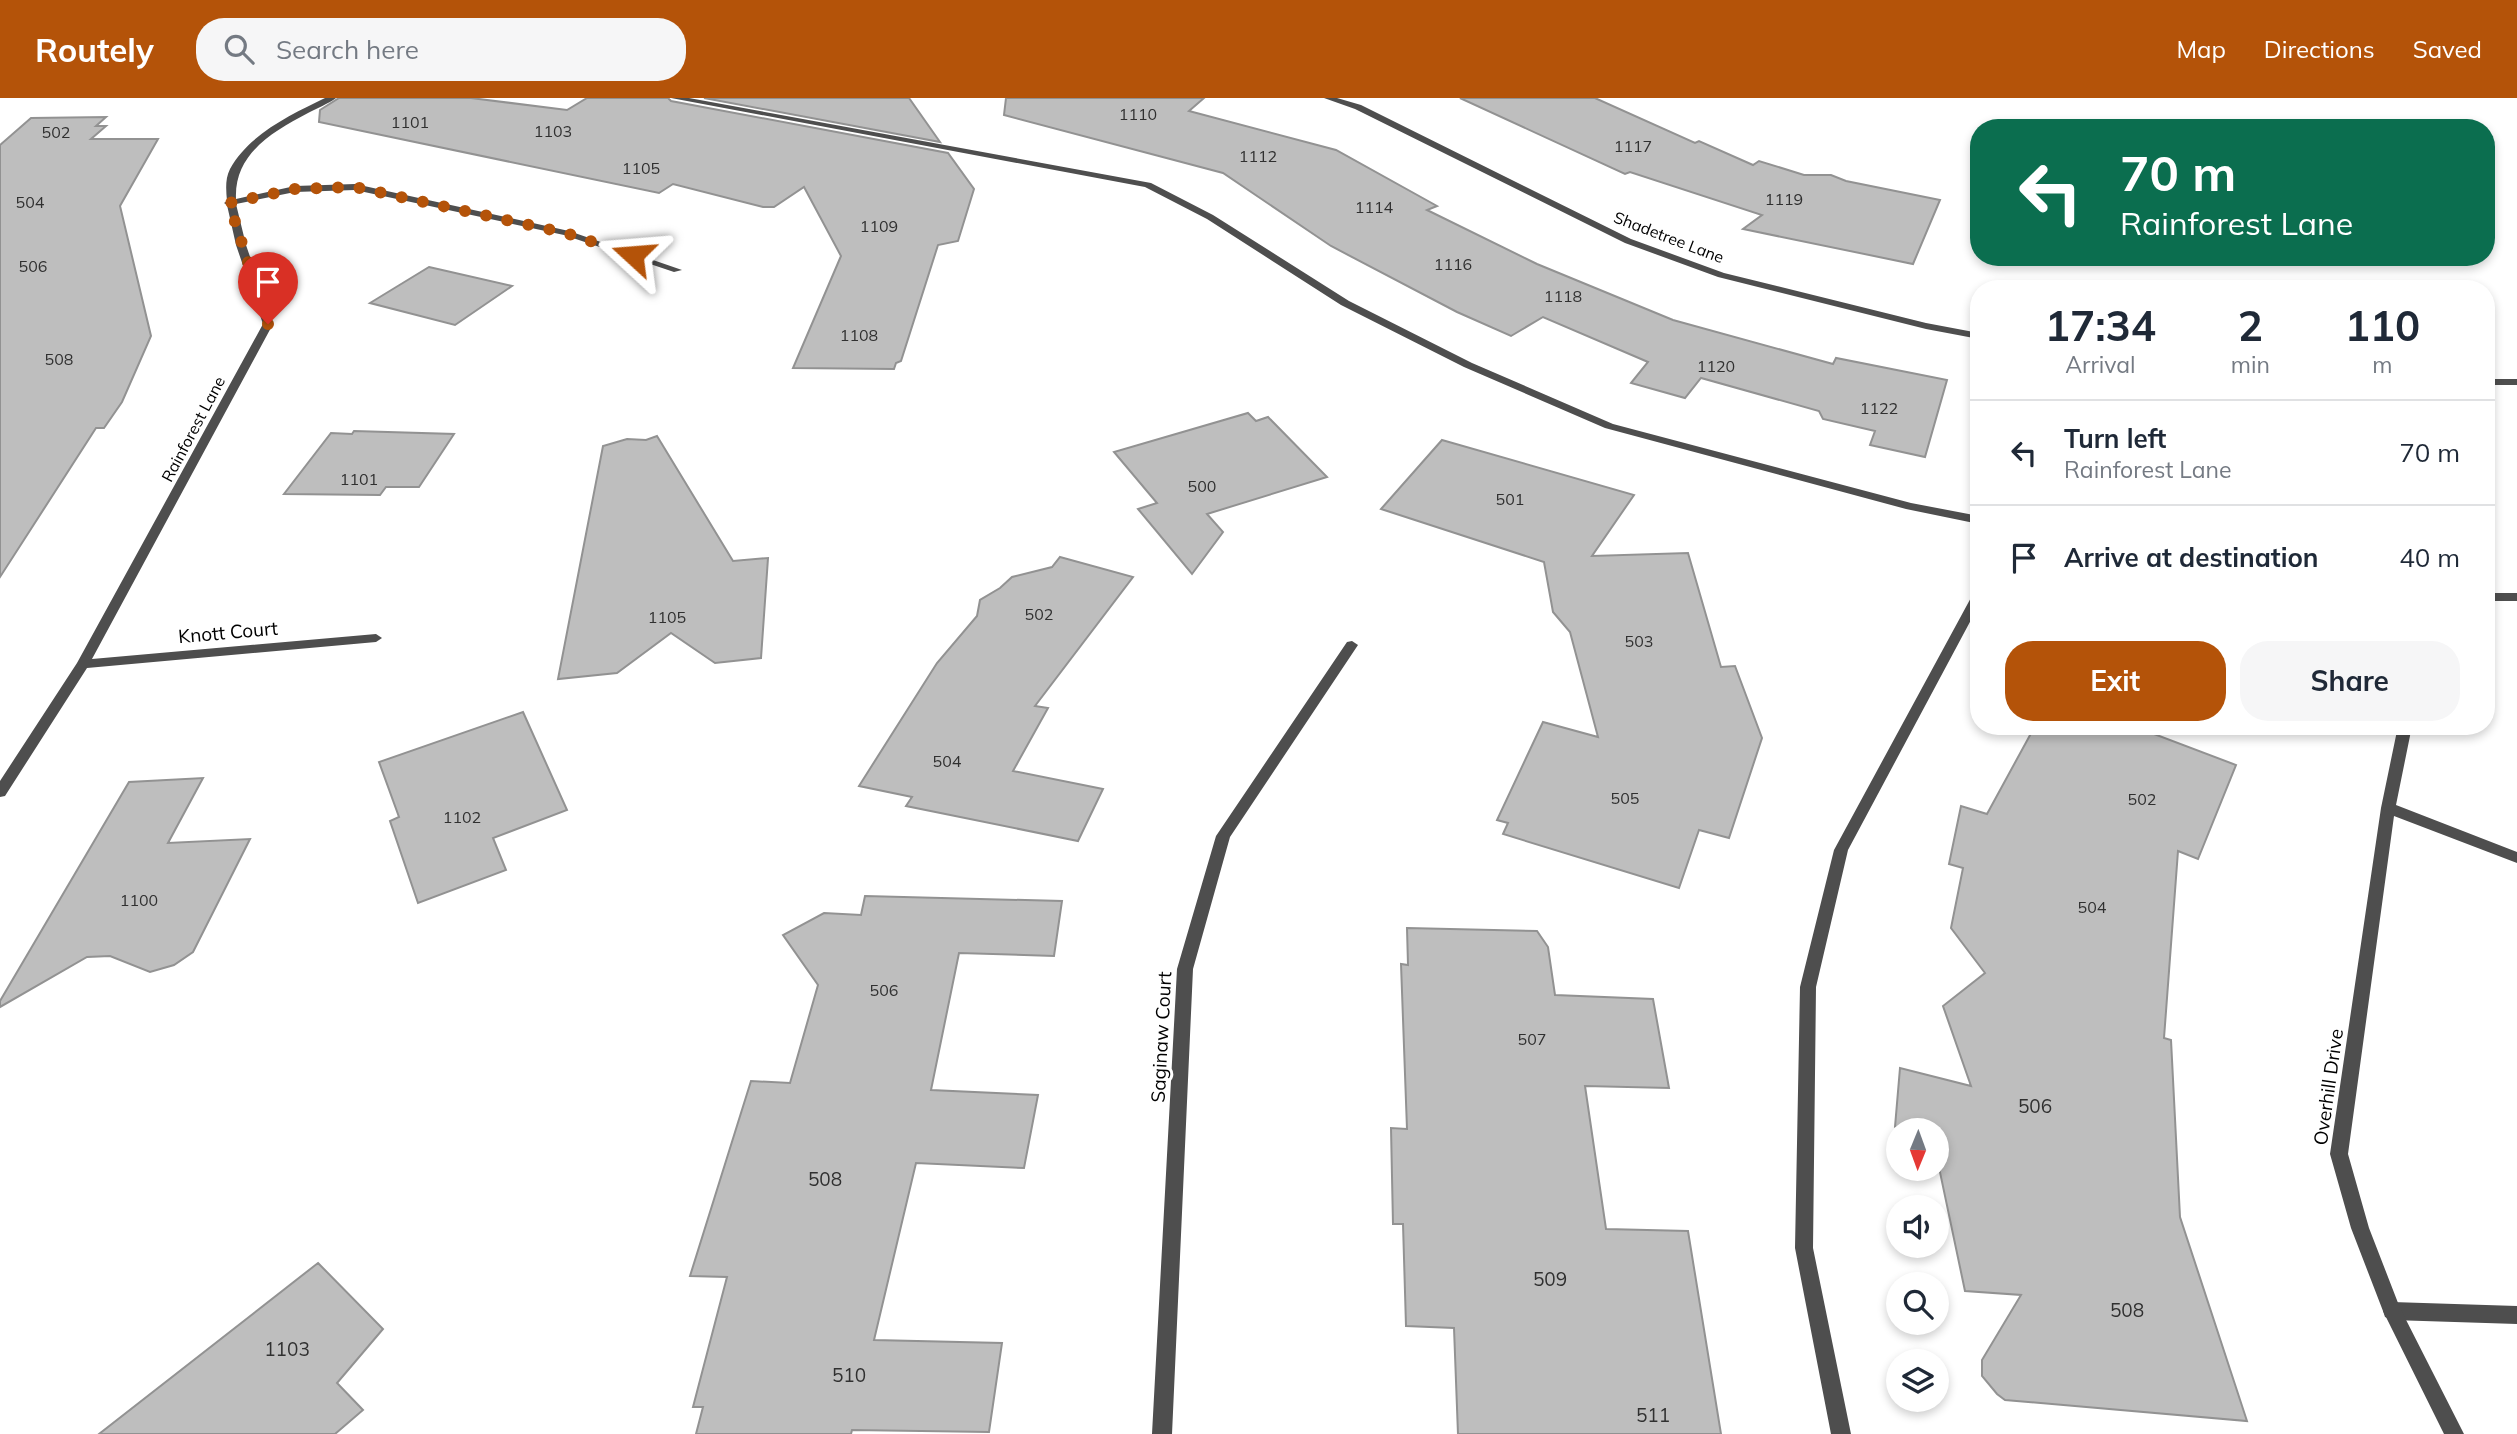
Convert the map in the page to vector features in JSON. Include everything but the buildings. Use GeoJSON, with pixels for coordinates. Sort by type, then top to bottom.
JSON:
{"type":"FeatureCollection","features":[{"type":"Feature","properties":{"kind":"street","name":"Rainforest Lane"},"geometry":{"type":"LineString","coordinates":[[0,792],[83,664],[268,324],[229,203],[232,172],[254,144],[299,114],[331,98]]}},
{"type":"Feature","properties":{"kind":"street"},"geometry":{"type":"LineString","coordinates":[[675,98],[1149,184],[1210,217],[1345,303],[1468,365],[1609,426],[1910,506],[1970,518]]}},
{"type":"Feature","properties":{"kind":"street","name":"Shadetree Lane"},"geometry":{"type":"LineString","coordinates":[[1328,98],[1358,107],[1628,241],[1721,275],[1926,326],[1970,334]]}},
{"type":"Feature","properties":{"kind":"street"},"geometry":{"type":"LineString","coordinates":[[229,203],[295,189],[355,187],[566,233],[677,270]]}},
{"type":"Feature","properties":{"kind":"street"},"geometry":{"type":"LineString","coordinates":[[2495,382],[2517,382]]}},
{"type":"Feature","properties":{"kind":"street"},"geometry":{"type":"LineString","coordinates":[[2495,597],[2517,597]]}},
{"type":"Feature","properties":{"kind":"street"},"geometry":{"type":"LineString","coordinates":[[1841,1434],[1804,1248],[1808,987],[1840,849],[1970,611]]}},
{"type":"Feature","properties":{"kind":"street","name":"Knott Court"},"geometry":{"type":"LineString","coordinates":[[83,664],[376,638]]}},
{"type":"Feature","properties":{"kind":"street","name":"Saginaw Court"},"geometry":{"type":"LineString","coordinates":[[1162,1434],[1185,969],[1223,836],[1352,645]]}},
{"type":"Feature","properties":{"kind":"street","name":"Overhill Drive"},"geometry":{"type":"LineString","coordinates":[[2403,735],[2388,808],[2339,1154],[2360,1228],[2392,1311],[2454,1434]]}},
{"type":"Feature","properties":{"kind":"street"},"geometry":{"type":"LineString","coordinates":[[2388,808],[2517,858]]}},
{"type":"Feature","properties":{"kind":"street"},"geometry":{"type":"LineString","coordinates":[[2392,1311],[2517,1315]]}},
{"type":"Feature","properties":{"kind":"route"},"geometry":{"type":"LineString","coordinates":[[268,324],[229,203],[295,189],[355,187],[566,233],[633,255]]}}]}
